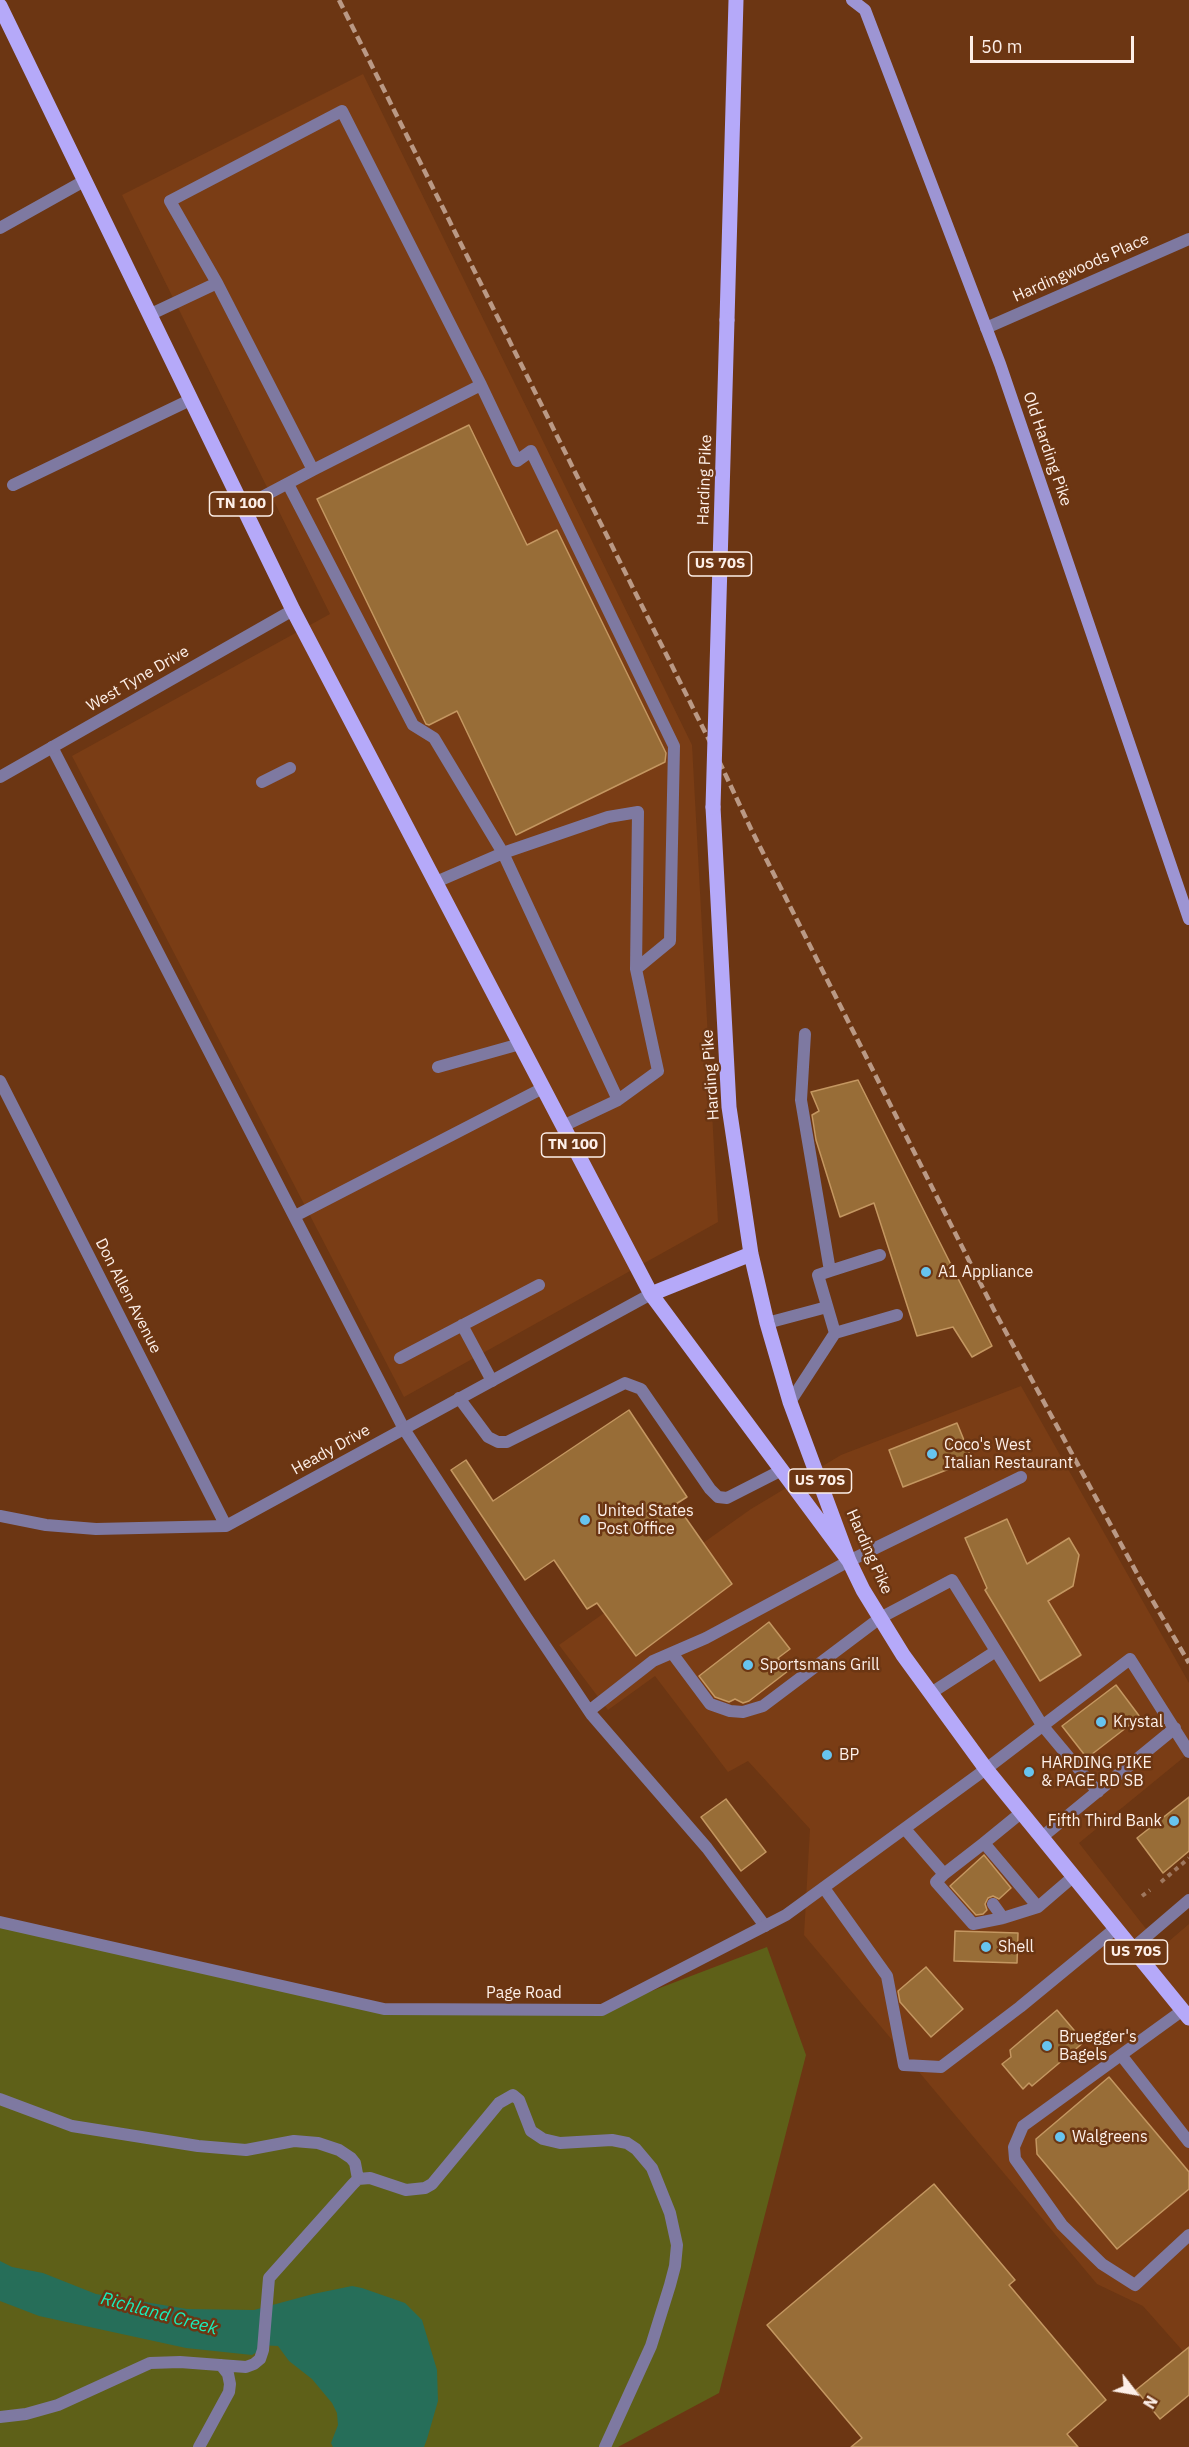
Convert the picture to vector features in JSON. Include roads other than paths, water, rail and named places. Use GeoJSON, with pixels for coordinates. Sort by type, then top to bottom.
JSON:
{"type":"FeatureCollection","features":[{"type":"Feature","properties":{"kind":"main road","name":"Harding Pike"},"geometry":{"type":"LineString","coordinates":[[736,0],[713,807],[729,1107],[751,1254],[767,1323],[790,1402],[849,1561],[863,1590],[931,1693],[986,1769],[1186,2014]]}},
{"type":"Feature","properties":{"kind":"main road","name":"TN 100"},"geometry":{"type":"LineString","coordinates":[[0,6],[293,610],[651,1294],[849,1561]]}},
{"type":"Feature","properties":{"kind":"main road"},"geometry":{"type":"LineString","coordinates":[[651,1294],[751,1254]]}},
{"type":"Feature","properties":{"kind":"street","name":"Old Harding Pike"},"geometry":{"type":"LineString","coordinates":[[852,0],[865,10],[986,328],[1189,919]]}},
{"type":"Feature","properties":{"kind":"street"},"geometry":{"type":"LineString","coordinates":[[313,470],[217,283],[171,201],[342,111],[517,461],[531,451],[674,746],[670,941],[636,969]]}},
{"type":"Feature","properties":{"kind":"street"},"geometry":{"type":"LineString","coordinates":[[0,228],[84,181]]}},
{"type":"Feature","properties":{"kind":"street","name":"Hardingwoods Place"},"geometry":{"type":"LineString","coordinates":[[986,328],[1189,239]]}},
{"type":"Feature","properties":{"kind":"street"},"geometry":{"type":"LineString","coordinates":[[149,315],[217,283]]}},
{"type":"Feature","properties":{"kind":"street"},"geometry":{"type":"LineString","coordinates":[[243,507],[481,385]]}},
{"type":"Feature","properties":{"kind":"street"},"geometry":{"type":"LineString","coordinates":[[13,485],[190,400]]}},
{"type":"Feature","properties":{"kind":"street"},"geometry":{"type":"LineString","coordinates":[[288,484],[413,725],[434,738],[503,853],[618,1100]]}},
{"type":"Feature","properties":{"kind":"street","name":"West Tyne Drive"},"geometry":{"type":"LineString","coordinates":[[0,777],[293,610]]}},
{"type":"Feature","properties":{"kind":"street"},"geometry":{"type":"LineString","coordinates":[[52,747],[404,1428],[589,1711],[707,1848],[765,1926]]}},
{"type":"Feature","properties":{"kind":"street"},"geometry":{"type":"LineString","coordinates":[[262,782],[290,768]]}},
{"type":"Feature","properties":{"kind":"street"},"geometry":{"type":"LineString","coordinates":[[436,882],[503,853],[608,817],[638,812],[636,969],[658,1071],[618,1100],[563,1126]]}},
{"type":"Feature","properties":{"kind":"street"},"geometry":{"type":"LineString","coordinates":[[805,1034],[801,1100],[830,1271]]}},
{"type":"Feature","properties":{"kind":"street"},"geometry":{"type":"LineString","coordinates":[[438,1067],[520,1044]]}},
{"type":"Feature","properties":{"kind":"street","name":"Don Allen Avenue"},"geometry":{"type":"LineString","coordinates":[[0,1081],[226,1526]]}},
{"type":"Feature","properties":{"kind":"street"},"geometry":{"type":"LineString","coordinates":[[295,1216],[543,1088]]}},
{"type":"Feature","properties":{"kind":"street"},"geometry":{"type":"LineString","coordinates":[[835,1333],[818,1275],[880,1255]]}},
{"type":"Feature","properties":{"kind":"street"},"geometry":{"type":"LineString","coordinates":[[399,1358],[539,1285]]}},
{"type":"Feature","properties":{"kind":"street","name":"Heady Drive"},"geometry":{"type":"LineString","coordinates":[[0,1516],[46,1525],[96,1529],[226,1526],[651,1294]]}},
{"type":"Feature","properties":{"kind":"street"},"geometry":{"type":"LineString","coordinates":[[767,1323],[827,1307]]}},
{"type":"Feature","properties":{"kind":"street"},"geometry":{"type":"LineString","coordinates":[[790,1402],[835,1333],[897,1315]]}},
{"type":"Feature","properties":{"kind":"street"},"geometry":{"type":"LineString","coordinates":[[462,1325],[492,1381]]}},
{"type":"Feature","properties":{"kind":"street"},"geometry":{"type":"LineString","coordinates":[[459,1398],[488,1437],[498,1442],[507,1442],[625,1383],[641,1389],[710,1490],[718,1497],[728,1498],[782,1470]]}},
{"type":"Feature","properties":{"kind":"street"},"geometry":{"type":"LineString","coordinates":[[589,1711],[653,1661],[706,1638],[849,1561],[1021,1477]]}},
{"type":"Feature","properties":{"kind":"street"},"geometry":{"type":"LineString","coordinates":[[672,1653],[710,1704],[743,1713],[763,1706],[880,1618],[952,1580],[1042,1725],[1098,1792]]}},
{"type":"Feature","properties":{"kind":"street"},"geometry":{"type":"LineString","coordinates":[[931,1693],[996,1651]]}},
{"type":"Feature","properties":{"kind":"street","name":"Page Road"},"geometry":{"type":"LineString","coordinates":[[0,1922],[384,2008],[602,2010],[786,1915],[986,1769],[1130,1659],[1175,1728]]}},
{"type":"Feature","properties":{"kind":"street"},"geometry":{"type":"LineString","coordinates":[[1042,1837],[1175,1728],[1189,1752]]}},
{"type":"Feature","properties":{"kind":"street"},"geometry":{"type":"LineString","coordinates":[[1022,1812],[984,1843],[962,1868],[944,1874],[936,1882],[973,1924],[1004,1918],[1038,1907],[1074,1876]]}},
{"type":"Feature","properties":{"kind":"street"},"geometry":{"type":"LineString","coordinates":[[904,1830],[944,1874]]}},
{"type":"Feature","properties":{"kind":"street"},"geometry":{"type":"LineString","coordinates":[[984,1843],[1038,1907]]}},
{"type":"Feature","properties":{"kind":"street"},"geometry":{"type":"LineString","coordinates":[[824,1888],[887,1976],[904,2065],[941,2067],[1020,2007],[1116,1928]]}},
{"type":"Feature","properties":{"kind":"street"},"geometry":{"type":"LineString","coordinates":[[1133,1948],[1189,1900]]}},
{"type":"Feature","properties":{"kind":"street"},"geometry":{"type":"LineString","coordinates":[[993,1904],[1004,1918]]}},
{"type":"Feature","properties":{"kind":"street"},"geometry":{"type":"LineString","coordinates":[[1186,2014],[1121,2055],[1023,2126],[1014,2147],[1015,2159],[1062,2225],[1102,2264],[1135,2285],[1189,2235]]}},
{"type":"Feature","properties":{"kind":"street"},"geometry":{"type":"LineString","coordinates":[[1121,2055],[1189,2142]]}},
{"type":"Feature","properties":{"kind":"street"},"geometry":{"type":"LineString","coordinates":[[0,2417],[26,2414],[58,2405],[150,2362],[250,2366],[260,2359],[263,2349],[268,2286],[272,2273],[358,2179],[370,2178],[406,2190],[425,2188],[432,2184],[499,2103],[513,2095],[519,2100],[527,2124],[536,2136],[560,2143],[620,2141],[627,2143],[645,2158],[657,2177],[670,2213],[677,2245],[675,2266],[651,2346],[605,2447]]}},
{"type":"Feature","properties":{"kind":"street"},"geometry":{"type":"LineString","coordinates":[[0,2100],[72,2126],[198,2146],[246,2150],[294,2140],[326,2145],[351,2158],[355,2163],[358,2179]]}},
{"type":"Feature","properties":{"kind":"street"},"geometry":{"type":"LineString","coordinates":[[199,2447],[229,2392],[228,2374],[221,2365]]}},
{"type":"Feature","properties":{"kind":"water","name":"Richland Creek"},"geometry":{"type":"Polygon","coordinates":[[[0,2261],[12,2267],[43,2273],[96,2294],[187,2309],[254,2310],[352,2286],[405,2303],[422,2320],[437,2370],[438,2401],[424,2447],[333,2447],[331,2443],[338,2425],[337,2413],[332,2403],[312,2379],[289,2361],[278,2346],[258,2345],[257,2352],[252,2355],[186,2348],[39,2316],[0,2301],[0,2261]]]}},
{"type":"Feature","properties":{"kind":"railway"},"geometry":{"type":"LineString","coordinates":[[339,0],[712,746],[751,829],[995,1312],[1140,1579],[1189,1663]]}},
{"type":"Feature","properties":{"kind":"place","name":"A1 Appliance"},"geometry":{"type":"Point","coordinates":[926,1272]}},
{"type":"Feature","properties":{"kind":"place","name":"Coco's West Italian Restaurant"},"geometry":{"type":"Point","coordinates":[932,1454]}},
{"type":"Feature","properties":{"kind":"place","name":"United States Post Office"},"geometry":{"type":"Point","coordinates":[585,1520]}},
{"type":"Feature","properties":{"kind":"place","name":"Sportsmans Grill"},"geometry":{"type":"Point","coordinates":[748,1665]}},
{"type":"Feature","properties":{"kind":"place","name":"Krystal"},"geometry":{"type":"Point","coordinates":[1101,1722]}},
{"type":"Feature","properties":{"kind":"place","name":"BP"},"geometry":{"type":"Point","coordinates":[827,1755]}},
{"type":"Feature","properties":{"kind":"place","name":"HARDING PIKE & PAGE RD SB"},"geometry":{"type":"Point","coordinates":[1029,1772]}},
{"type":"Feature","properties":{"kind":"place","name":"Fifth Third Bank"},"geometry":{"type":"Point","coordinates":[1174,1821]}},
{"type":"Feature","properties":{"kind":"place","name":"Shell"},"geometry":{"type":"Point","coordinates":[986,1947]}},
{"type":"Feature","properties":{"kind":"place","name":"Bruegger's Bagels"},"geometry":{"type":"Point","coordinates":[1047,2046]}},
{"type":"Feature","properties":{"kind":"place","name":"Walgreens"},"geometry":{"type":"Point","coordinates":[1060,2137]}}]}
